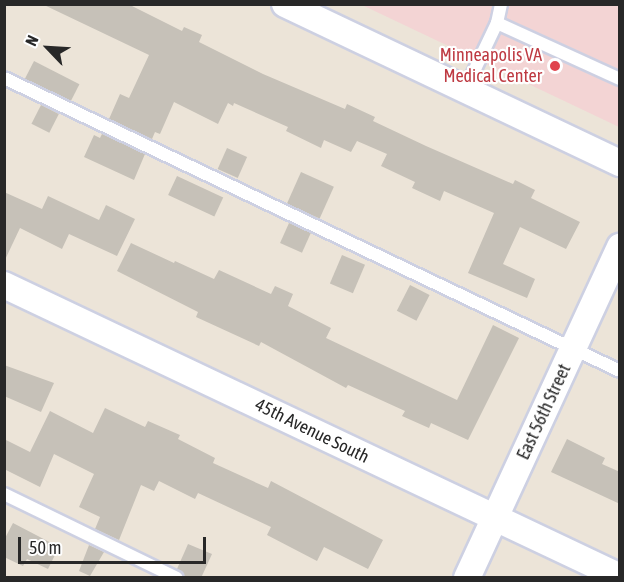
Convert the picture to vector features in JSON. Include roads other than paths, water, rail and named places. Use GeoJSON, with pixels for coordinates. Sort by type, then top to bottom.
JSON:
{"type":"FeatureCollection","features":[{"type":"Feature","properties":{"kind":"street"},"geometry":{"type":"LineString","coordinates":[[285,4],[620,163]]}},
{"type":"Feature","properties":{"kind":"street","name":"East 56th Street"},"geometry":{"type":"LineString","coordinates":[[467,578],[620,247]]}},
{"type":"Feature","properties":{"kind":"street","name":"45th Avenue South"},"geometry":{"type":"LineString","coordinates":[[4,285],[620,577]]}},
{"type":"Feature","properties":{"kind":"lane"},"geometry":{"type":"LineString","coordinates":[[465,90],[496,23],[501,4]]}},
{"type":"Feature","properties":{"kind":"lane"},"geometry":{"type":"LineString","coordinates":[[496,23],[620,79]]}},
{"type":"Feature","properties":{"kind":"lane"},"geometry":{"type":"LineString","coordinates":[[4,78],[620,371]]}},
{"type":"Feature","properties":{"kind":"lane"},"geometry":{"type":"LineString","coordinates":[[4,495],[177,578]]}},
{"type":"Feature","properties":{"kind":"place","name":"Minneapolis VA Medical Center"},"geometry":{"type":"Point","coordinates":[555,66]}}]}
